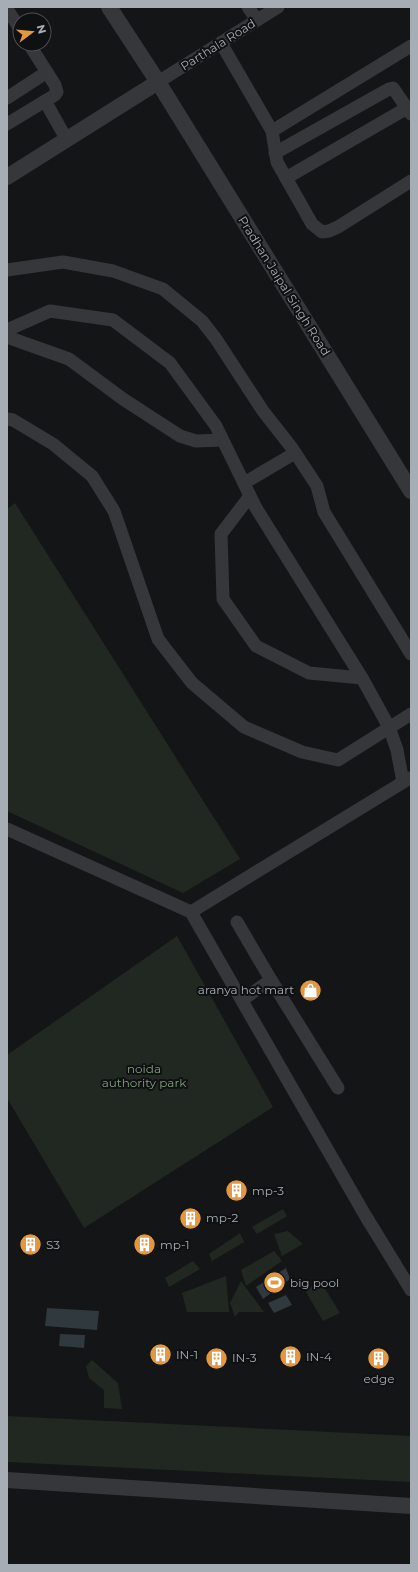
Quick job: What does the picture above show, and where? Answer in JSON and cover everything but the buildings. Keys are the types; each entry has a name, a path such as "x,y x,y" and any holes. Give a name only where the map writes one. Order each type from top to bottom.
{"street":[{"name":"Pradhan Jaipal Singh Road","path":"109,7 158,82 411,491"},
{"path":"248,7 257,20"},
{"name":"Parthala Road","path":"158,82 278,7"},
{"path":"221,42 272,131 277,162 312,224 322,232 329,232 338,227 411,181"},
{"path":"272,131 411,46"},
{"path":"7,124 55,95 57,92 48,72 34,52"},
{"path":"7,98 48,72"},
{"path":"7,177 158,82"},
{"path":"275,153 389,89 393,88 409,111 286,178"},
{"path":"45,101 67,140"},
{"path":"7,270 63,262 113,271 164,289 202,321 263,411 296,453 317,486 324,512 411,654"},
{"path":"7,330 50,311 113,320 170,363 216,426 256,508 362,678 389,727 407,780 191,912"},
{"path":"7,337 69,359 123,399 180,436 196,441 222,440"},
{"path":"7,419 13,420 53,444 92,476 114,510 158,639 192,683 244,728 302,752 338,760 411,714"},
{"path":"244,483 296,453"},
{"path":"250,496 221,534 223,599 256,646 309,674 362,678"},
{"path":"7,829 191,912 365,1215 411,1290"},
{"path":"237,922 338,1088"},
{"path":"242,1000 271,980"},
{"path":"7,1480 411,1506"}],"green space":[{"path":"15,503 240,859 183,893 7,811 7,509"},
{"name":"noida authority park","path":"177,936 273,1107 84,1228 7,1098 7,1055"},
{"path":"283,1209 287,1216 257,1234 252,1227"},
{"path":"288,1231 303,1244 282,1256 274,1234"},
{"path":"240,1233 244,1242 212,1261 209,1254"},
{"path":"274,1251 282,1261 246,1286 241,1270"},
{"path":"193,1261 200,1269 169,1287 165,1278"},
{"path":"226,1276 229,1312 187,1312 182,1293"},
{"path":"319,1279 340,1313 323,1321 306,1292"},
{"path":"241,1281 264,1312 239,1312 235,1317 230,1303"},
{"path":"92,1360 118,1383 122,1409 104,1408 104,1390 89,1378 86,1366"},
{"path":"7,1416 411,1436 411,1482 7,1462"}],"shaded area":[{"name":"big pool","path":"286,1268 290,1279 263,1299 256,1287"},
{"path":"286,1295 292,1305 274,1313 268,1303"},
{"path":"47,1308 99,1311 97,1330 45,1326"},
{"path":"60,1334 85,1335 84,1348 59,1346"}],"place":[{"name":"aranya hot mart","path":"310,990"},
{"name":"mp-3","path":"237,1191"},
{"name":"mp-2","path":"191,1218"},
{"name":"S3","path":"30,1245"},
{"name":"mp-1","path":"144,1245"},
{"name":"big pool","path":"274,1283"},
{"name":"IN-1","path":"161,1355"},
{"name":"IN-4","path":"290,1357"},
{"name":"IN-3","path":"217,1358"},
{"name":"edge","path":"379,1358"}]}
